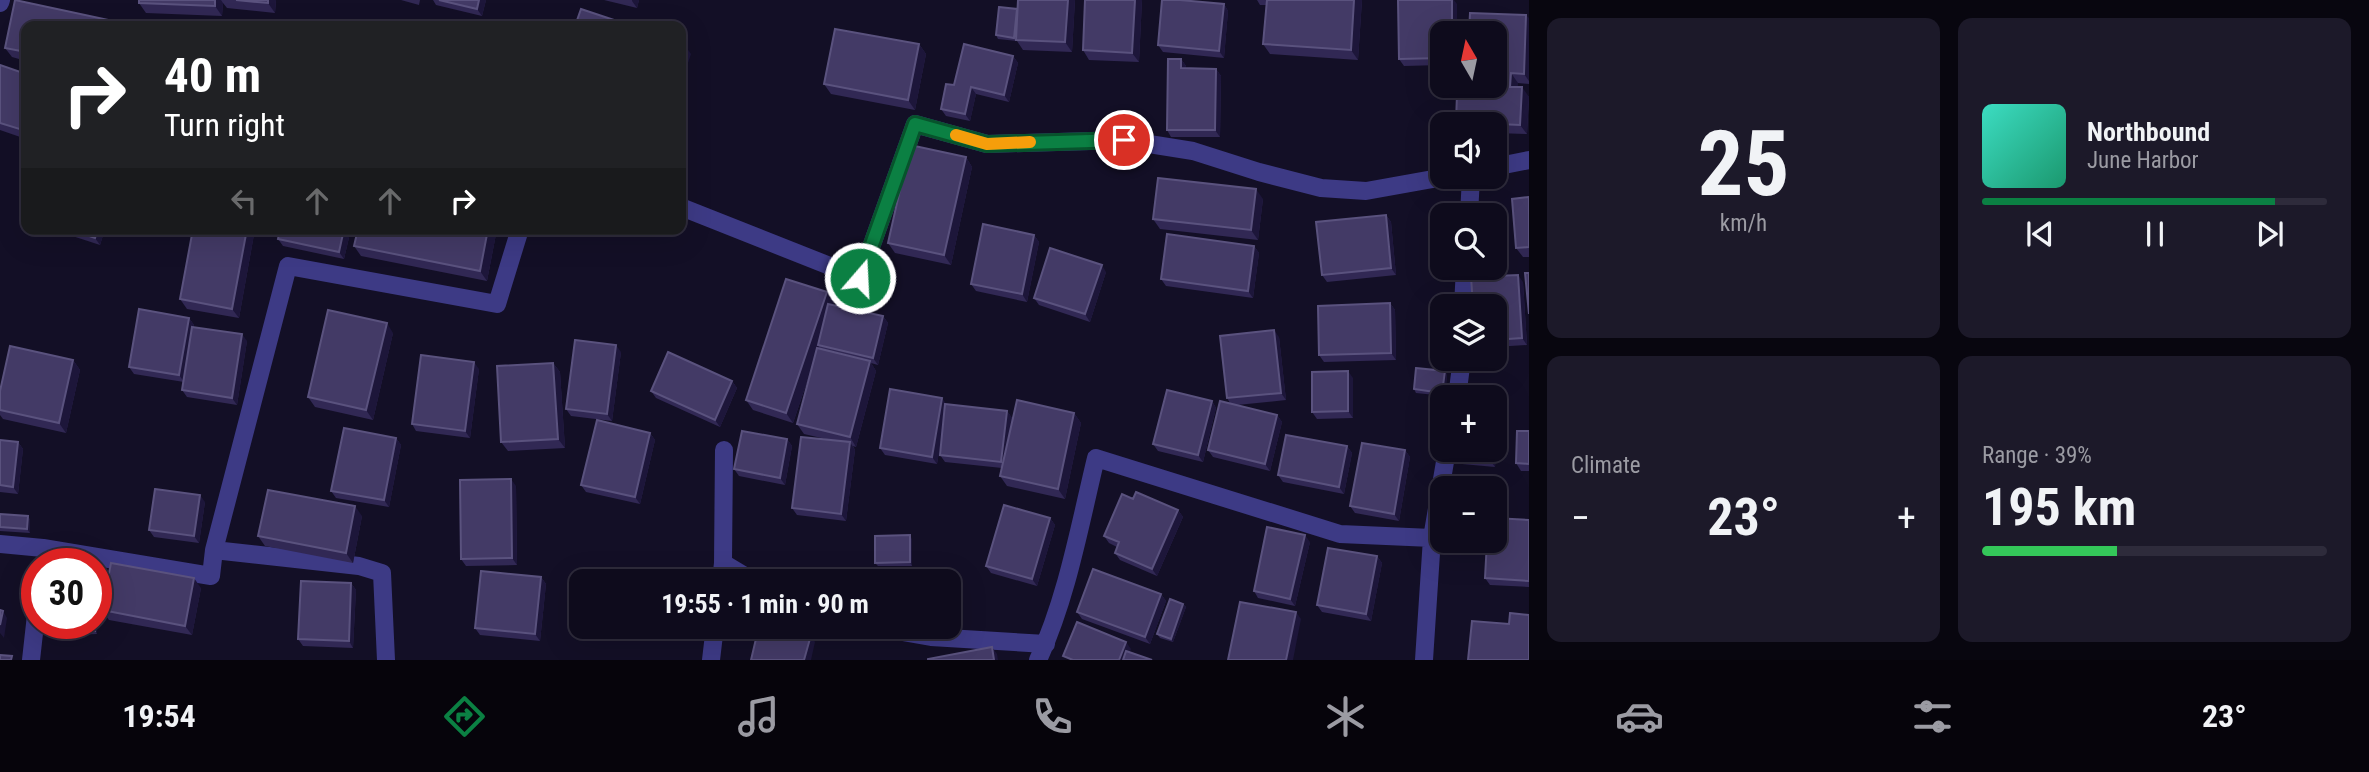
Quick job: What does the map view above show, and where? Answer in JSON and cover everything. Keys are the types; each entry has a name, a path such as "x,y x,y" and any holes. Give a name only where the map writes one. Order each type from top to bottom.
{"street":[{"path":"686,209 860,278 915,124 987,144 1136,141 1193,151 1321,188 1366,191 1430,180"},
{"path":"1507,164 1529,160"},
{"path":"112,564 211,576 214,550 288,265 497,304 518,235"},
{"path":"722,569 724,450"},
{"path":"945,639 1042,652 1070,564 1097,458 1340,534 1430,538"},
{"path":"0,544 21,550"},
{"path":"214,550 359,566 383,573 386,660"},
{"path":"1424,660 1431,553"},
{"path":"31,660 33,639"},
{"path":"711,660 713,639"}],"building":[{"path":"15,0 113,21 21,21 21,51 5,48"},
{"path":"139,0 215,0 215,6 139,3"},
{"path":"236,0 268,0 268,3"},
{"path":"439,0 479,0 477,9"},
{"path":"1018,0 1068,0 1065,42 1016,40"},
{"path":"1085,0 1135,0 1132,53 1083,50"},
{"path":"1162,0 1224,4 1219,51 1158,45"},
{"path":"1267,0 1354,0 1351,50 1263,44"},
{"path":"1398,0 1452,0 1452,21 1430,21 1430,58 1399,59"},
{"path":"999,7 1017,9 1014,38 996,35"},
{"path":"581,9 617,21 577,21"},
{"path":"1470,13 1526,15 1524,74 1511,73 1510,87 1522,87 1520,125 1507,124 1507,112 1456,112 1457,98 1507,98 1507,21 1470,21"},
{"path":"835,29 919,44 908,100 824,84"},
{"path":"964,44 1013,56 1004,95 971,87 965,114 941,109 946,84 954,85"},
{"path":"1168,59 1181,59 1181,68 1216,69 1215,130 1167,130"},
{"path":"0,65 21,72 21,129 0,123"},
{"path":"910,145 966,157 944,255 888,243"},
{"path":"1158,178 1256,189 1251,230 1153,219"},
{"path":"1529,197 1529,247 1516,248 1512,199"},
{"path":"1386,215 1391,268 1322,275 1316,222"},
{"path":"983,224 1034,235 1022,294 971,284"},
{"path":"1167,234 1254,246 1248,291 1161,279"},
{"path":"192,235 246,235 232,309 180,299"},
{"path":"279,235 343,235 339,252 278,239"},
{"path":"357,235 487,235 480,271 354,246"},
{"path":"1050,248 1102,265 1085,314 1034,298"},
{"path":"1525,273 1529,273 1529,314"},
{"path":"1507,275 1518,275 1522,338 1507,339 1507,294 1472,294 1471,280 1507,280"},
{"path":"786,279 827,292 786,413 746,400"},
{"path":"1390,303 1391,353 1319,355 1318,306"},
{"path":"828,304 883,316 873,358 818,345"},
{"path":"139,309 189,318 179,375 129,367"},
{"path":"328,310 387,323 366,410 308,397"},
{"path":"192,327 242,334 232,398 182,390"},
{"path":"1274,330 1281,393 1227,398 1220,336"},
{"path":"575,340 616,345 607,414 566,409"},
{"path":"10,346 73,360 59,423 0,410 0,391"},
{"path":"817,348 870,361 850,437 797,424"},
{"path":"668,352 732,381 715,420 651,391"},
{"path":"421,355 474,362 465,431 412,424"},
{"path":"553,363 558,439 501,442 497,366"},
{"path":"1416,368 1445,371 1443,385 1430,385 1430,391 1414,389"},
{"path":"1348,371 1348,411 1312,412 1312,372"},
{"path":"890,389 942,398 932,457 880,448"},
{"path":"1167,390 1212,401 1198,455 1153,444"},
{"path":"1017,400 1074,413 1058,489 1000,476"},
{"path":"1220,401 1277,415 1265,464 1208,450"},
{"path":"945,404 1007,411 1001,462 940,455"},
{"path":"597,420 650,433 635,497 581,485"},
{"path":"344,428 396,438 384,500 331,491"},
{"path":"742,431 787,439 780,478 734,469"},
{"path":"1517,431 1529,431 1529,464 1516,463"},
{"path":"1286,435 1347,446 1339,487 1278,475"},
{"path":"801,437 850,442 841,514 792,508"},
{"path":"0,440 18,442 13,487 0,485"},
{"path":"1362,443 1405,450 1394,514 1350,506"},
{"path":"511,479 512,558 461,559 460,480"},
{"path":"155,489 200,495 194,536 149,530"},
{"path":"268,490 355,506 346,553 258,536"},
{"path":"1136,492 1178,510 1152,569 1115,553 1119,542 1104,536 1122,494 1133,499"},
{"path":"1004,505 1050,518 1032,579 986,566"},
{"path":"0,514 28,516 27,529 0,527"},
{"path":"1507,519 1529,520 1529,581 1485,578 1486,553 1507,553"},
{"path":"1267,527 1305,535 1290,599 1254,591"},
{"path":"910,535 910,562 875,563 875,536"},
{"path":"1328,548 1377,556 1366,614 1317,605"},
{"path":"112,563 194,578 185,626 112,612"},
{"path":"1093,569 1161,594 1145,637 1077,612"},
{"path":"481,571 541,577 535,634 475,628"},
{"path":"301,581 351,583 349,641 298,639"},
{"path":"1170,599 1183,604 1171,639 1157,634"},
{"path":"1240,602 1296,612 1286,660 1228,660"},
{"path":"1510,613 1529,615 1529,660 1468,660 1472,621 1509,624"},
{"path":"1077,622 1126,642 1119,660 1073,660 1063,656"},
{"path":"756,639 810,639 804,660 751,660"},
{"path":"992,647 994,660 928,660 928,659"},
{"path":"1126,651 1152,660 1123,660"},
{"path":"0,655 12,656 11,660 0,660"}],"slow traffic":[{"path":"956,135 987,144 1030,142"}],"route":[{"path":"860,278 915,124 987,144 1124,140"}]}
